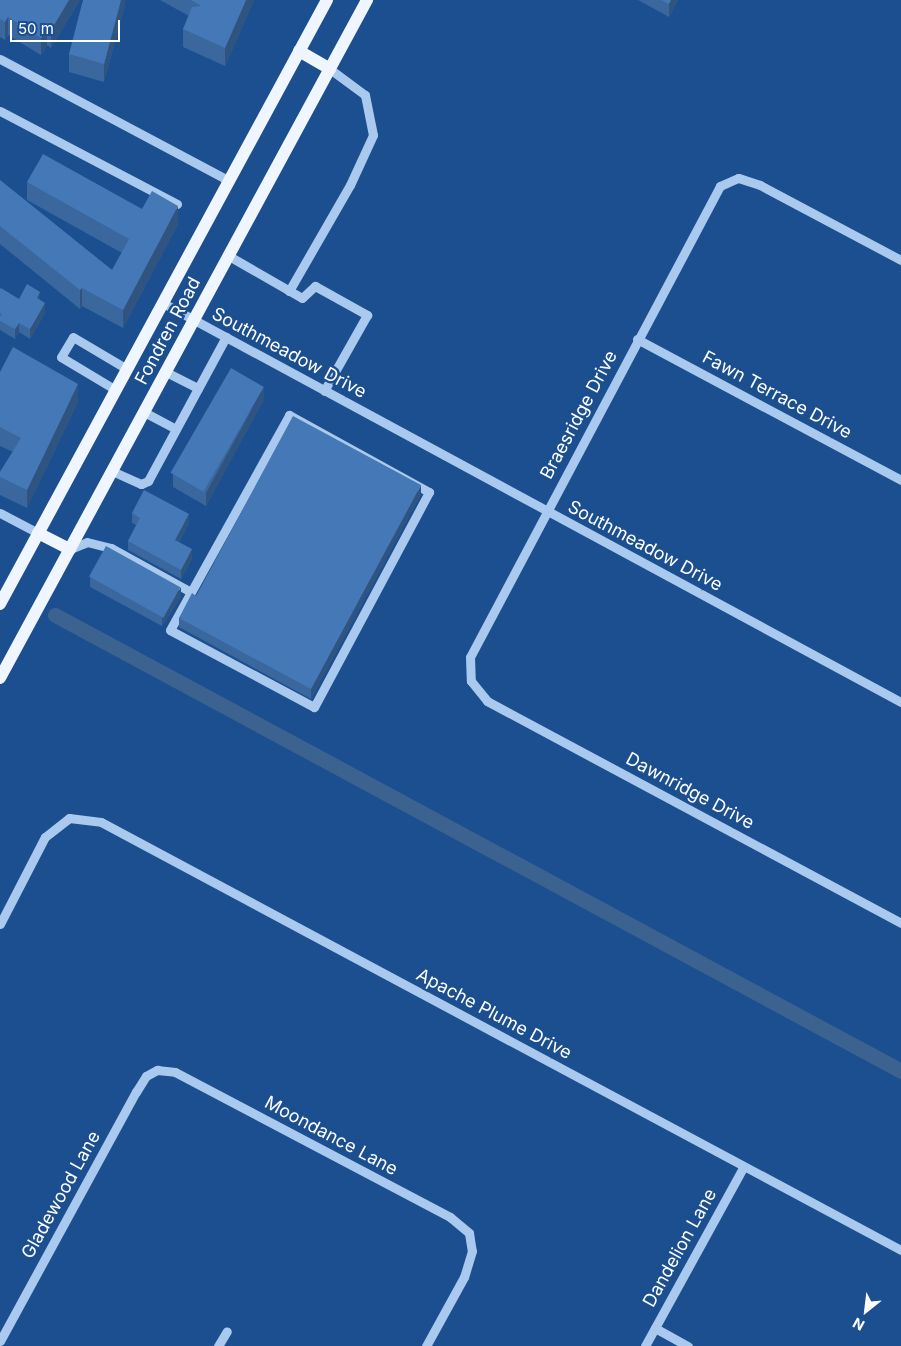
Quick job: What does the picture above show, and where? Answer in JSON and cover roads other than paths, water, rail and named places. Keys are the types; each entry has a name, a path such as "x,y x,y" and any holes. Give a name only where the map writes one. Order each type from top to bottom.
{"main road":[{"name":"Fondren Road","path":"0,604 327,0"},
{"name":"Fondren Road","path":"0,678 367,0"},
{"path":"299,52 330,69"},
{"path":"38,533 70,549"}],"street":[{"path":"0,59 229,181"},
{"path":"289,290 350,185 373,134 365,95 330,69"},
{"path":"0,111 177,204"},
{"name":"Braesridge Drive","path":"471,681 470,657 705,208 720,186 738,178 760,185 901,260"},
{"path":"229,256 302,298 315,286 366,316 324,391"},
{"name":"Southmeadow Drive","path":"163,303 901,702"},
{"path":"116,390 61,357 73,337 128,369"},
{"path":"112,472 141,484 148,481 226,338"},
{"name":"Fawn Terrace Drive","path":"637,339 901,480"},
{"path":"166,372 198,388"},
{"path":"144,412 176,429"},
{"path":"289,415 429,492 314,707 170,630 191,592 289,415"},
{"path":"0,513 38,533"},
{"path":"70,549 87,542 110,548 191,592"},
{"name":"Dawnridge Drive","path":"471,681 487,701 901,922"},
{"name":"Apache Plume Drive","path":"0,924 45,837 69,818 101,822 901,1250"},
{"name":"Moondance Lane","path":"157,1070 175,1072 450,1217 468,1233 472,1250 464,1277 426,1346"},
{"name":"Gladewood Lane","path":"0,1341 136,1092 146,1076 157,1070"},
{"name":"Dandelion Lane","path":"645,1346 744,1166"},
{"path":"655,1328 688,1346"},
{"path":"218,1346 227,1331"}],"waterway":[{"path":"55,615 901,1071"}]}
